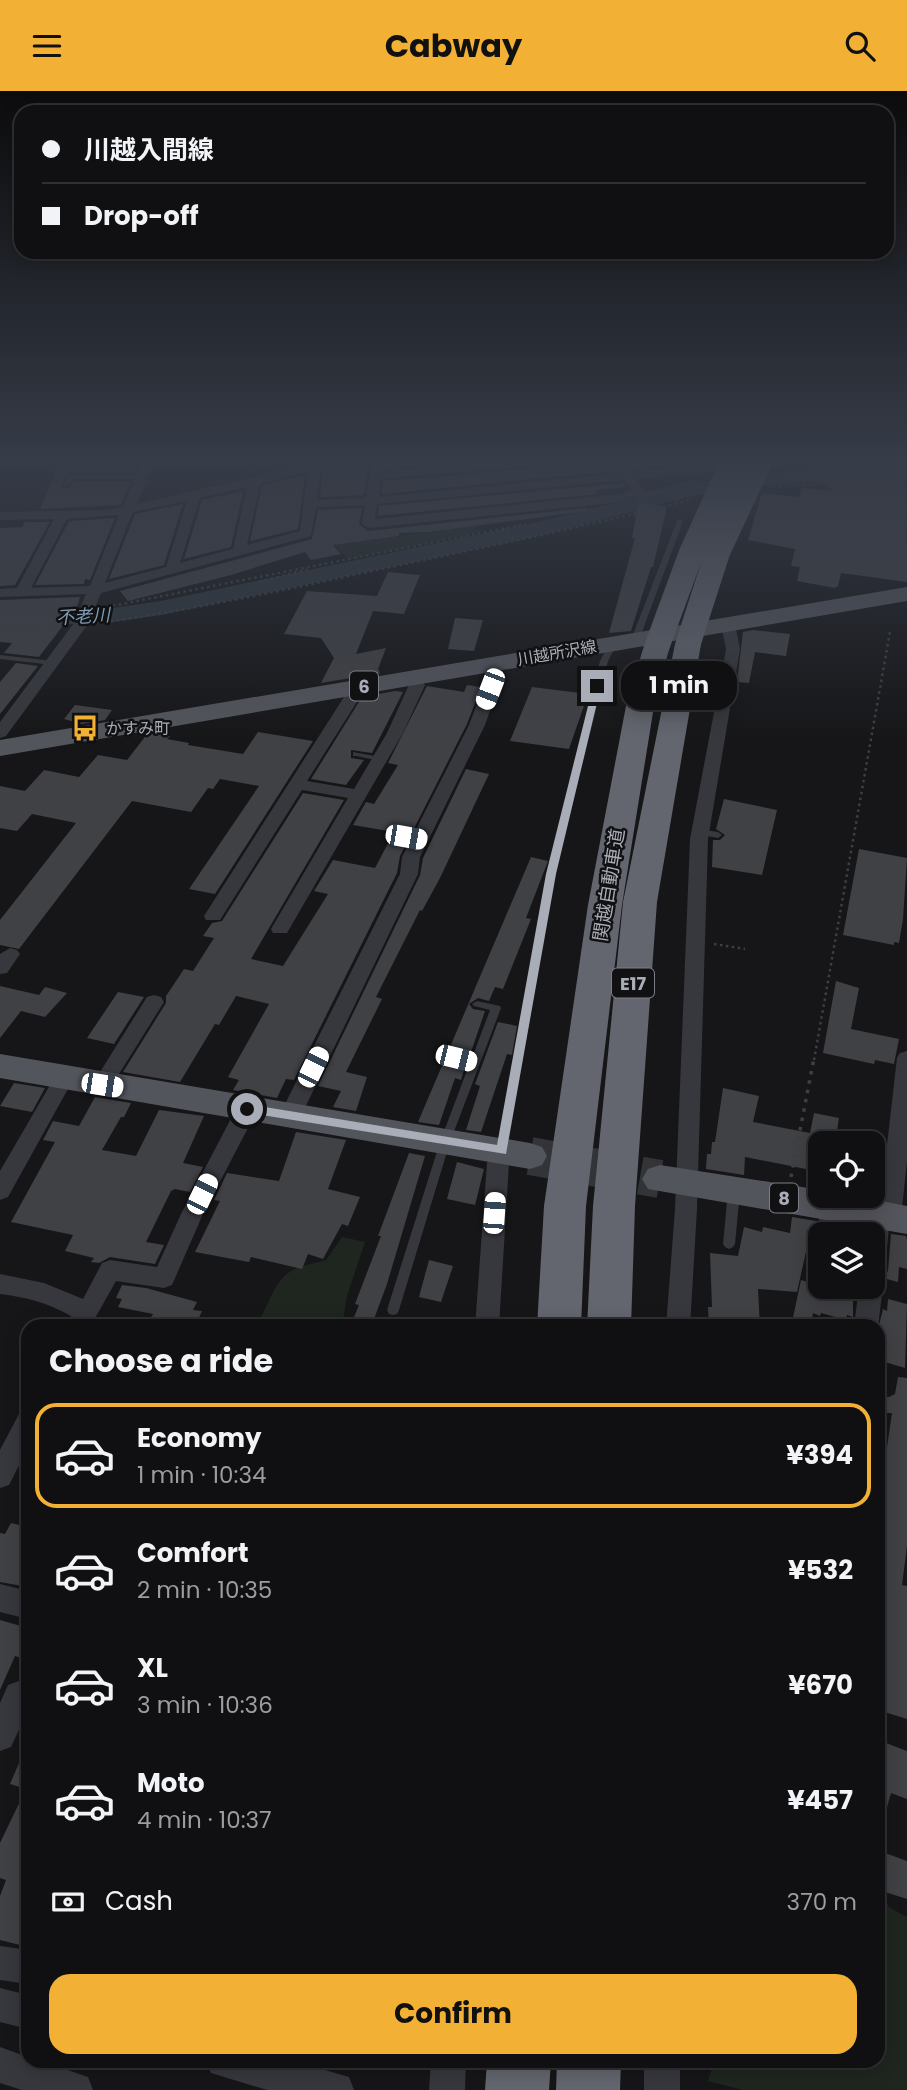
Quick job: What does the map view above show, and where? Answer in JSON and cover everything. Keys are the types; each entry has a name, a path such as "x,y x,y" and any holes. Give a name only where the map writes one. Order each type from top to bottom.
{"highway":[{"name":"関越自動車道","path":"559,1319 565,1206 605,905 648,644 690,554"},
{"name":"関越自動車道","path":"609,1319 614,1206 640,902 648,644 716,554"},
{"path":"517,2090 519,2068"},
{"path":"588,2090 589,2068"}],"main road":[{"name":"川越所沢線","path":"0,748 492,664 648,644 728,624 907,593"},
{"path":"0,1066 516,1154"},
{"name":"8","path":"674,1182 787,1198 825,1220 892,1217"}],"street":[{"path":"21,593 41,554"},
{"path":"0,733 85,615 109,554"},
{"path":"171,571 176,554"},
{"path":"0,593 95,590 231,554"},
{"path":"679,1319 687,1236 674,1182 701,856 708,834 708,796 733,649 728,624"},
{"path":"290,1115 409,874 413,838 452,763 478,703 496,673 492,664"},
{"path":"280,929 395,733 417,685 413,678"},
{"path":"213,916 352,697 352,688"},
{"path":"298,784 358,795"},
{"path":"102,1085 154,1002"},
{"path":"885,1235 892,1217 907,1058"},
{"path":"0,1191 64,1078"},
{"path":"0,1284 33,1287 81,1319 110,1270 164,1278 192,1214 247,1109"},
{"path":"488,1319 498,1163 516,1154"},
{"path":"867,1319 869,1299"},
{"path":"0,1476 7,1448 21,1431"},
{"path":"0,1598 21,1603"},
{"path":"0,1736 19,1696"},
{"path":"0,1963 21,1966"},
{"path":"0,2005 21,2010"},
{"path":"0,2065 75,2090"},
{"path":"250,2068 336,2090"},
{"path":"447,2090 449,2068"}],"lane":[{"path":"516,1154 551,874 594,699 604,661 648,644 671,554"},
{"path":"0,657 53,663"},
{"path":"356,754 380,759"},
{"path":"393,1310 445,1142 496,1008 477,1004"},
{"path":"456,1058 475,1063"},
{"path":"729,1244 734,1190"}],"path":[{"path":"259,582 380,554"},
{"path":"0,611 161,615 453,554"},
{"path":"0,627 85,615 307,566 309,569"},
{"path":"787,1198 836,943 890,632"},
{"path":"695,940 745,949"}],"shaded area":[{"path":"343,554 376,554 348,560"},
{"path":"342,1237 365,1242 347,1296 343,1319 260,1319 280,1281 286,1275 301,1267 326,1260"},
{"path":"885,1902 890,1908 907,1917 907,2090 743,2090 708,2081 712,2068 885,2068"}],"building":[{"path":"0,554 32,554 15,585 0,586"},
{"path":"51,554 100,554 90,580 85,579 84,584 35,585"},
{"path":"119,554 167,554 164,565 109,579"},
{"path":"185,554 202,554 184,559"},
{"path":"256,554 298,554 231,575 128,601 120,591"},
{"path":"307,554 340,554 311,560"},
{"path":"631,554 656,554 631,631 609,633"},
{"path":"794,554 907,554 907,582 841,573 835,588 797,581 800,567 791,566"},
{"path":"388,572 420,575 404,614 373,611 356,654 386,648 378,669 380,673 321,683 334,658 321,638 284,634 307,591 377,596"},
{"path":"80,597 77,607 39,657 4,653 12,643 0,642 0,600"},
{"path":"455,618 483,620 474,651 448,649"},
{"path":"753,630 790,634 786,656 755,652 749,683 737,682 743,632"},
{"path":"16,663 38,666 0,714 0,682"},
{"path":"467,685 481,687 467,724 400,856 397,873 294,1080 286,1079 277,1098 233,1090 239,1080 228,1077 269,1004 236,996 219,1025 215,1024 180,1082 123,1072 184,969 193,971 214,938 203,936 212,923 222,921 303,793 344,800 251,959 283,966 328,894 314,891 333,860 375,868 394,832 353,825 366,802 374,804 398,765 388,763 427,686 464,692"},
{"path":"532,687 588,694 569,749 510,741"},
{"path":"403,692 372,753 351,750 351,758 364,760 346,785 311,779 362,697"},
{"path":"75,705 112,710 105,720 82,724 64,719"},
{"path":"258,732 313,741 215,894 189,889 259,786 220,779 213,789 208,788 191,812 132,801 19,949 0,945 0,920 76,823 32,814 17,831 0,828 0,786 25,791 44,770 79,777 98,755 127,760 148,733 170,736 167,739 189,743 188,745 243,754"},
{"path":"466,769 489,774 440,878 422,911 420,910 376,997 382,999 346,1072 367,1077 356,1111 333,1107 341,1091 318,1086 420,875 423,858"},
{"path":"724,799 777,810 762,875 712,867 713,840 720,840 725,835 716,829"},
{"path":"859,849 907,858 903,919 899,943 894,942 894,945 843,935"},
{"path":"531,857 548,861 526,918 531,919 503,989 495,987 489,1001 478,998 469,1004 473,1009 485,1011 470,1055 457,1051 448,1057 451,1064 465,1067 461,1080 455,1078 439,1125 418,1122"},
{"path":"836,981 859,988 851,1029 899,1039 894,1064 875,1060 874,1064 823,1053"},
{"path":"0,986 39,995 45,987 67,993 45,1017 21,1011 0,1038"},
{"path":"118,992 144,997 114,1044 87,1038"},
{"path":"498,1022 517,1026 512,1055 507,1054 481,1132 466,1130 480,1086 475,1084"},
{"path":"14,1083 45,1088 32,1112 0,1106"},
{"path":"723,1088 759,1096 753,1122 808,1133 808,1169 745,1157 744,1175 706,1169 707,1154 711,1154 712,1142 715,1142"},
{"path":"95,1097 131,1103 102,1150 136,1156 159,1110 204,1116 183,1163 203,1167 190,1192 175,1189 171,1191 146,1242 164,1245 155,1264 110,1257 99,1263 91,1262 94,1258 65,1251 73,1235 11,1222 55,1142 43,1140 53,1121 79,1126"},
{"path":"814,1113 839,1118 837,1131 810,1131"},
{"path":"296,1132 346,1140 328,1189 360,1197 348,1226 342,1224 323,1259 308,1254 302,1269 251,1257 249,1262 195,1252 220,1201 214,1200 227,1173 279,1181"},
{"path":"409,1153 425,1156 374,1319 353,1319 359,1305 355,1304 381,1236 378,1236"},
{"path":"457,1162 484,1169 475,1205 447,1199"},
{"path":"792,1217 816,1221 808,1222 808,1243 797,1292 758,1289 760,1319 709,1319 708,1307 712,1307 710,1253 738,1256 744,1227 762,1232 763,1227 790,1233"},
{"path":"891,1234 906,1236 907,1269 899,1267 898,1282 885,1279"},
{"path":"429,1260 453,1266 441,1302 419,1297"},
{"path":"801,1280 808,1282 808,1299 853,1299 853,1317 847,1315 846,1319 842,1319 813,1313 812,1319 793,1319"},
{"path":"122,1285 146,1288 197,1302 193,1310 202,1311 198,1319 150,1319 153,1314 118,1307 122,1299 116,1298"},
{"path":"888,1299 907,1304 905,1368 885,1362 885,1319 880,1319 883,1309 887,1311"},
{"path":"898,1377 907,1378 907,1546 902,1585 907,1586 907,1719 885,1712 885,1461 892,1413 885,1413 885,1397 895,1394"},
{"path":"11,1523 21,1525 21,1586 0,1582 0,1533 5,1534"},
{"path":"0,1620 21,1626 21,1658 15,1656 0,1690"},
{"path":"885,1743 907,1751 907,1799 891,1793 885,1814"},
{"path":"21,1758 21,1787 10,1784"},
{"path":"21,1799 21,1945 0,1940 0,1896 6,1880 0,1878 0,1843"},
{"path":"885,1853 907,1861 907,1899 885,1892"}],"waterway":[{"name":"不老川","path":"0,619 106,616 161,608 417,554"}],"tunnel":[{"path":"530,1156 660,1179"}],"place":[{"name":"かすみ町","path":"85,728"}],"route":[{"path":"247,1109 502,1151 551,874 597,686"}]}
